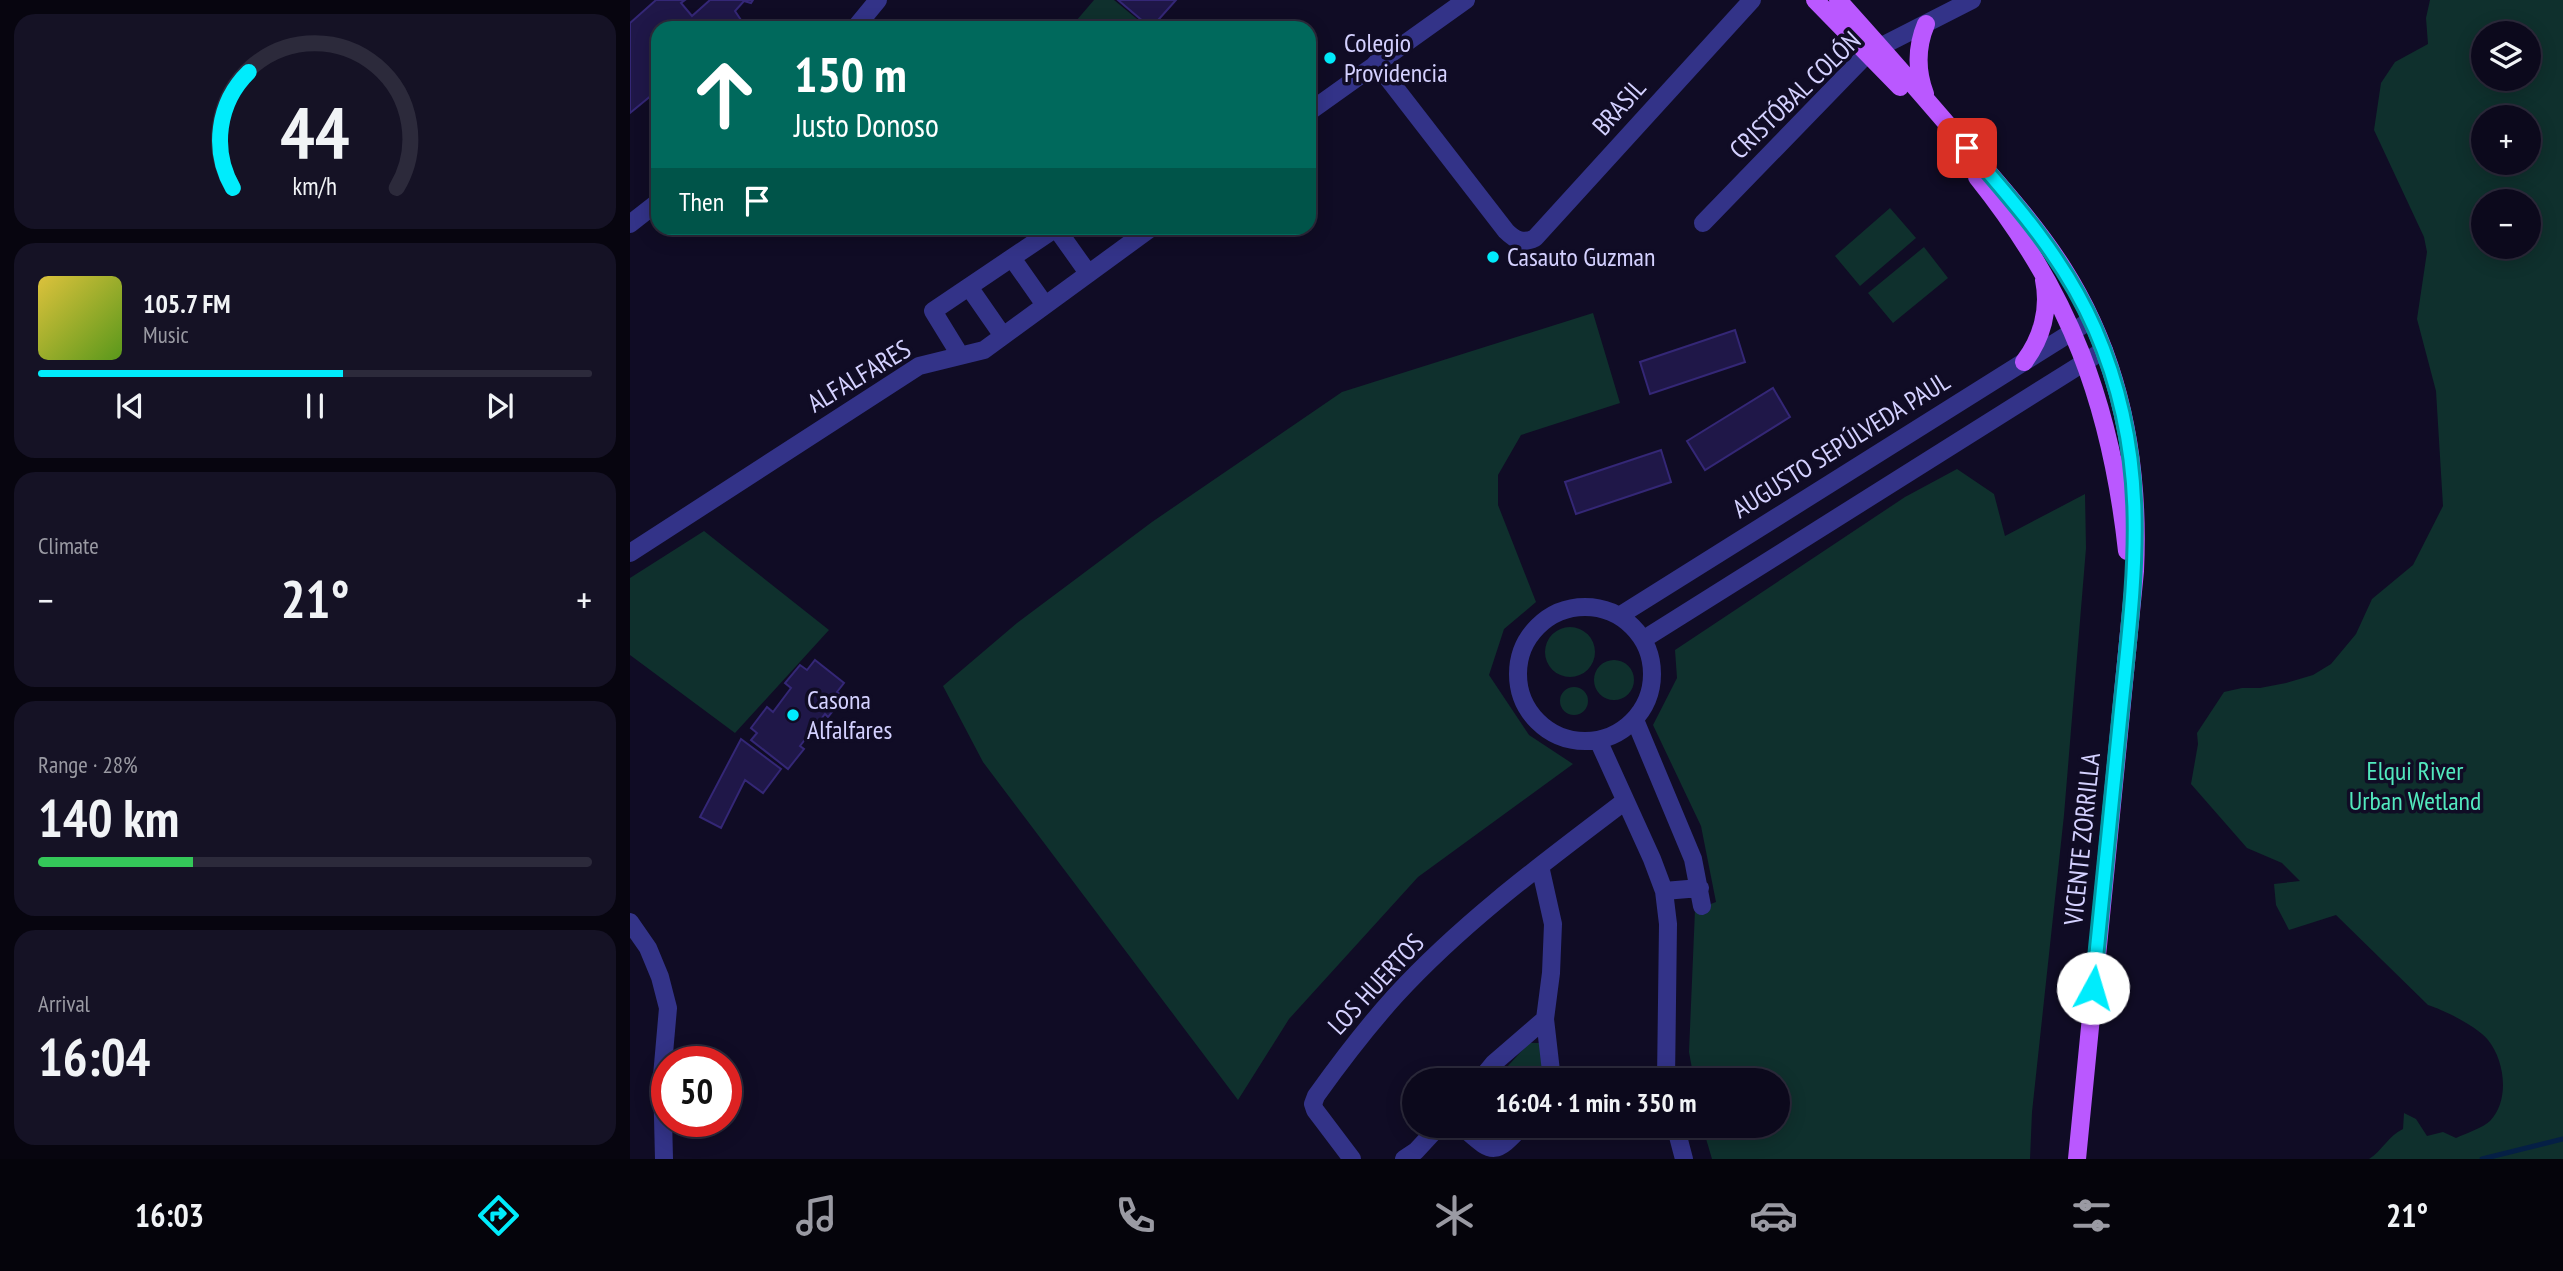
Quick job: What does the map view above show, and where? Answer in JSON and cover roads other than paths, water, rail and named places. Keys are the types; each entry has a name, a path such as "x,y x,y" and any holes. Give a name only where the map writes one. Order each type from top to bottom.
{"main road":[{"path":"1815,0 1874,50 1937,112"},
{"path":"1838,0 1874,50 2007,215 2042,270 2073,331 2101,412 2118,488 2126,541 2131,607"},
{"path":"1926,24 1918,50 1919,74 1925,95 2041,236 2063,268 2104,350 2119,397 2133,466 2137,536 2131,607"},
{"path":"2024,362 2038,341 2045,317 2046,295 2042,270"},
{"name":"VICENTE ZORRILLA","path":"2077,1159 2131,607"}],"street":[{"path":"861,21 878,0"},
{"path":"1316,107 1466,0"},
{"name":"BRASIL","path":"1376,63 1506,231 1521,241 1529,242 1752,0"},
{"name":"CRISTÓBAL COLÓN","path":"1703,222 1874,50 1972,0"},
{"path":"630,225 651,208"},
{"path":"960,355 933,312 1046,235"},
{"path":"1061,235 1088,273"},
{"name":"ALFALFARES","path":"630,553 919,366 984,350 1141,235"},
{"path":"1012,258 1045,305"},
{"path":"969,287 1003,336"},
{"name":"AUGUSTO SEPÚLVEDA PAUL","path":"1619,616 2091,320"},
{"path":"1644,639 2104,350"},
{"path":"1938,415 1956,443"},
{"path":"1586,606 1609,610 1629,621 1644,639 1652,661 1652,682 1646,702 1634,720 1618,733 1598,740 1577,741 1557,735 1539,723 1526,707 1517,686 1519,661 1527,639 1542,621 1563,610 1586,606"},
{"path":"1634,720 1679,820 1693,859 1701,897 1664,891"},
{"path":"1598,740 1664,891 1668,924 1665,1068"},
{"name":"LOS HUERTOS","path":"1352,1159 1313,1104 1356,1042 1397,994 1482,912 1625,801"},
{"path":"1540,866 1553,924 1551,973 1545,1018 1551,1068"},
{"path":"630,922 648,948 660,977 668,1008 662,1076 664,1159"},
{"path":"1490,1068 1545,1018"},
{"path":"1405,1159 1428,1138"},
{"path":"1476,1138 1497,1154 1511,1138"},
{"path":"1678,1138 1684,1159"}],"waterway":[{"path":"2482,1159 2563,1139"}],"place":[{"name":"Colegio Providencia","path":"1330,58"},
{"name":"Casauto Guzman","path":"1493,257"},
{"name":"Casona Alfalfares","path":"793,715"}],"park label":[{"name":"Elqui River Urban Wetland","path":"2415,786"}]}
